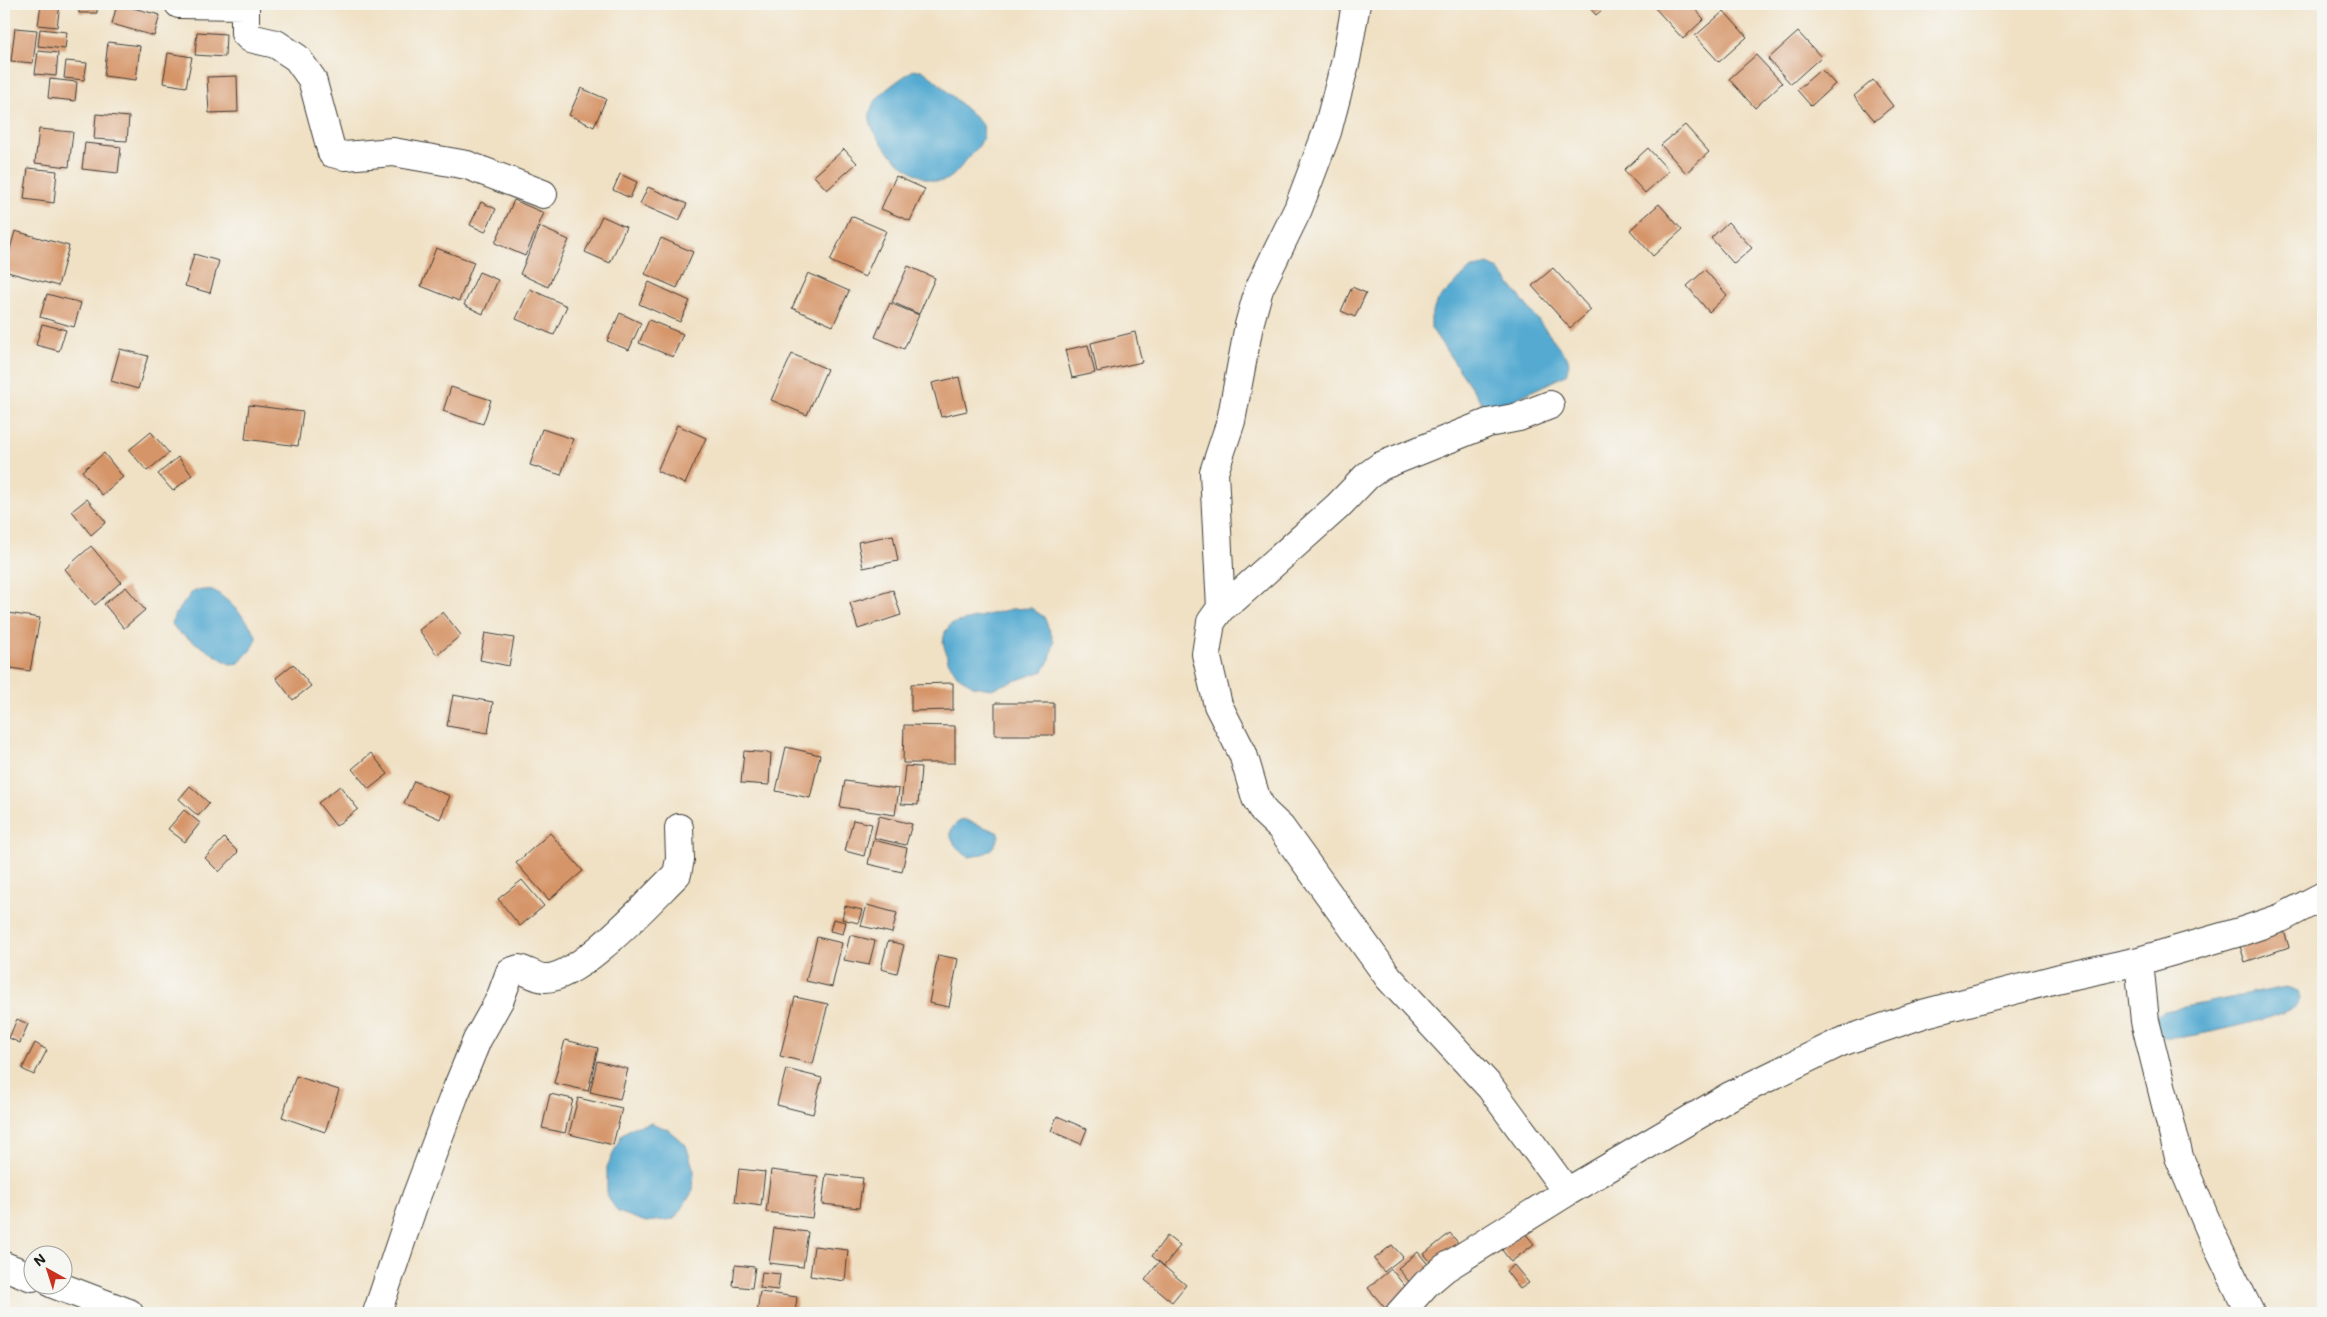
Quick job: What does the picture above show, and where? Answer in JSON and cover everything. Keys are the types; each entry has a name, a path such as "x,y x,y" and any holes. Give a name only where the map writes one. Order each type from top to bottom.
{"street":[{"path":"179,4 245,4 245,33 250,38 276,44 297,58 312,79 332,152 345,156 393,152 467,165 543,194"},
{"path":"1221,608 1214,472 1231,422 1259,289 1298,209 1327,132 1346,60 1356,4"},
{"path":"1550,405 1519,417 1488,423 1381,466 1367,476 1338,506 1234,599 1221,608 1211,622 1206,654 1218,705 1243,754 1256,798 1264,812 1281,828 1389,978 1490,1087 1567,1192"},
{"path":"377,1313 416,1197 454,1096 477,1040 500,999 510,972 519,969 544,978 560,975 596,953 677,874 680,859 679,828"},
{"path":"1400,1313 1426,1284 1445,1268 1567,1192 1730,1096 1841,1042 1926,1013 2060,978 2139,961 2280,918 2323,896"},
{"path":"2139,961 2145,1021 2180,1157 2213,1237 2250,1313"},
{"path":"4,1266 22,1273"},
{"path":"72,1291 129,1313"}],"water":[{"path":"913,70 922,70 935,80 983,125 983,135 978,147 955,174 946,180 935,181 910,170 886,148 871,124 870,113 876,100 888,88"},
{"path":"1488,264 1498,269 1567,357 1569,363 1566,375 1496,408 1486,409 1431,328 1431,317 1437,301 1470,269"},
{"path":"209,590 217,592 238,611 255,633 256,641 239,663 230,664 223,660 178,632 172,624 174,616 193,591"},
{"path":"1031,608 1044,617 1054,641 1050,659 1043,671 991,689 973,686 957,675 948,661 943,642 945,632 951,624 1011,609"},
{"path":"963,819 997,832 999,836 994,846 988,852 969,857 958,848 952,840 951,831"},
{"path":"2286,987 2298,991 2300,998 2297,1005 2275,1016 2235,1027 2177,1038 2167,1038 2160,1035 2153,1019 2164,1011"},
{"path":"651,1123 667,1129 686,1145 694,1171 693,1191 674,1219 646,1222 618,1212 607,1196 607,1167 622,1134 634,1127"}],"building":[{"path":"41,4 60,4 57,27 38,25"},
{"path":"79,4 97,4 97,13 79,13"},
{"path":"117,4 160,15 154,36 112,24"},
{"path":"1586,4 1609,4 1596,15"},
{"path":"1659,4 1690,4 1704,19 1683,39 1655,8"},
{"path":"1724,11 1747,37 1719,62 1695,36"},
{"path":"15,28 37,30 33,63 11,61"},
{"path":"40,29 67,32 65,49 38,46"},
{"path":"4,32 8,32 5,58 4,58"},
{"path":"197,32 226,34 225,57 195,55"},
{"path":"1798,32 1821,57 1791,84 1768,59"},
{"path":"108,42 140,46 136,80 104,76"},
{"path":"38,51 58,53 56,76 35,74"},
{"path":"168,53 192,57 186,87 163,83"},
{"path":"1756,55 1782,83 1755,108 1729,79"},
{"path":"66,61 87,63 84,80 64,78"},
{"path":"1821,69 1835,84 1811,106 1797,90"},
{"path":"237,76 238,112 209,113 207,77"},
{"path":"50,79 77,82 75,101 48,98"},
{"path":"1873,80 1893,106 1875,121 1854,96"},
{"path":"581,88 606,99 594,127 569,115"},
{"path":"96,114 129,117 127,141 94,139"},
{"path":"1685,125 1709,152 1686,173 1661,145"},
{"path":"39,129 73,132 69,167 35,163"},
{"path":"85,143 121,147 118,173 82,169"},
{"path":"1648,148 1669,171 1645,193 1624,170"},
{"path":"844,149 857,163 827,190 814,176"},
{"path":"28,168 57,171 54,203 24,199"},
{"path":"620,174 637,182 630,198 613,190"},
{"path":"896,176 925,189 910,221 881,209"},
{"path":"648,187 687,204 679,221 640,204"},
{"path":"514,200 544,213 525,256 495,243"},
{"path":"481,202 496,209 485,232 470,225"},
{"path":"1659,204 1682,230 1653,256 1630,230"},
{"path":"602,216 626,227 610,263 585,252"},
{"path":"851,216 886,231 865,277 830,261"},
{"path":"1728,222 1752,248 1734,264 1711,238"},
{"path":"540,227 569,240 548,287 520,274"},
{"path":"15,231 69,246 58,286 4,271"},
{"path":"661,238 693,252 677,288 645,274"},
{"path":"436,248 474,262 459,301 421,286"},
{"path":"194,254 219,261 210,293 185,286"},
{"path":"908,266 935,278 919,314 892,302"},
{"path":"1553,268 1591,310 1570,328 1532,286"},
{"path":"1705,270 1727,295 1709,312 1687,286"},
{"path":"479,272 498,280 483,314 464,305"},
{"path":"808,273 849,291 833,326 792,308"},
{"path":"649,282 690,301 680,322 639,304"},
{"path":"1352,287 1366,293 1355,317 1341,311"},
{"path":"530,289 567,306 554,335 516,319"},
{"path":"47,294 81,303 74,327 40,317"},
{"path":"890,303 919,315 904,349 875,337"},
{"path":"620,313 641,323 629,350 607,341"},
{"path":"649,320 683,334 673,357 639,343"},
{"path":"42,324 66,330 59,351 36,345"},
{"path":"1135,332 1142,362 1097,372 1091,343"},
{"path":"1088,345 1095,373 1072,378 1065,350"},
{"path":"120,349 148,356 138,389 111,381"},
{"path":"792,354 827,369 807,415 771,400"},
{"path":"959,377 967,411 941,417 932,383"},
{"path":"451,387 491,400 483,424 443,411"},
{"path":"249,405 303,412 298,446 245,439"},
{"path":"677,425 706,438 685,484 657,471"},
{"path":"542,429 573,439 561,475 530,465"},
{"path":"151,432 169,453 147,471 129,450"},
{"path":"104,453 123,477 102,495 82,471"},
{"path":"178,457 192,475 173,491 158,474"},
{"path":"87,499 106,522 91,535 72,511"},
{"path":"893,535 898,561 863,568 858,542"},
{"path":"91,546 121,582 95,605 65,569"},
{"path":"126,587 145,610 124,628 104,604"},
{"path":"893,590 901,615 858,629 850,603"},
{"path":"443,612 461,635 437,655 419,630"},
{"path":"8,613 40,618 30,671 4,667 4,634"},
{"path":"485,633 514,638 509,666 480,660"},
{"path":"293,664 311,686 293,700 276,678"},
{"path":"953,683 953,710 911,711 911,684"},
{"path":"453,695 493,702 488,733 447,726"},
{"path":"995,703 1054,703 1054,735 995,735"},
{"path":"904,725 955,726 955,763 903,763"},
{"path":"786,747 820,755 810,798 776,791"},
{"path":"744,751 771,753 769,785 741,783"},
{"path":"371,753 388,774 369,789 352,769"},
{"path":"905,766 921,767 918,805 901,804"},
{"path":"414,781 450,796 440,819 404,803"},
{"path":"845,781 899,789 895,815 840,807"},
{"path":"190,786 209,803 198,816 179,799"},
{"path":"340,786 358,809 336,826 318,803"},
{"path":"184,810 200,823 185,842 168,829"},
{"path":"879,816 912,824 906,845 874,838"},
{"path":"853,820 872,824 864,856 845,851"},
{"path":"550,833 583,871 549,900 516,863"},
{"path":"224,838 238,852 219,872 205,858"},
{"path":"873,840 907,848 902,872 868,864"},
{"path":"522,880 544,906 520,926 498,899"},
{"path":"867,905 897,913 892,933 861,926"},
{"path":"845,906 862,910 858,923 842,919"},
{"path":"833,919 846,922 843,934 830,931"},
{"path":"2284,931 2289,947 2245,962 2240,946"},
{"path":"850,935 875,941 869,965 844,960"},
{"path":"817,937 842,943 832,987 806,981"},
{"path":"888,941 904,945 897,973 881,969"},
{"path":"938,955 958,959 949,1007 929,1003"},
{"path":"795,997 828,1004 813,1064 780,1056"},
{"path":"17,1019 28,1024 20,1043 9,1038"},
{"path":"565,1040 598,1048 588,1091 554,1083"},
{"path":"35,1043 47,1050 34,1075 22,1069"},
{"path":"597,1061 628,1069 620,1099 590,1092"},
{"path":"786,1069 822,1078 813,1114 777,1105"},
{"path":"296,1076 339,1090 325,1132 282,1117"},
{"path":"550,1094 573,1099 565,1133 542,1128"},
{"path":"578,1098 622,1108 613,1145 569,1134"},
{"path":"1057,1116 1087,1129 1081,1144 1051,1131"},
{"path":"739,1169 765,1172 761,1206 735,1202"},
{"path":"771,1170 818,1176 812,1218 766,1212"},
{"path":"826,1174 863,1178 859,1208 822,1204"},
{"path":"774,1228 808,1232 803,1267 769,1263"},
{"path":"1524,1232 1534,1244 1511,1262 1502,1250"},
{"path":"1450,1233 1460,1245 1434,1266 1424,1254"},
{"path":"1167,1236 1180,1246 1164,1266 1152,1256"},
{"path":"1392,1245 1403,1257 1384,1272 1374,1259"},
{"path":"814,1246 848,1250 845,1281 810,1276"},
{"path":"1418,1252 1430,1267 1410,1283 1398,1268"},
{"path":"1159,1262 1186,1285 1172,1302 1145,1280"},
{"path":"735,1265 755,1267 752,1288 733,1286"},
{"path":"1514,1265 1529,1283 1520,1289 1506,1271"},
{"path":"1391,1269 1408,1290 1385,1308 1368,1288"},
{"path":"762,1272 780,1274 778,1290 760,1288"},
{"path":"760,1292 797,1297 795,1313 757,1313"}]}
